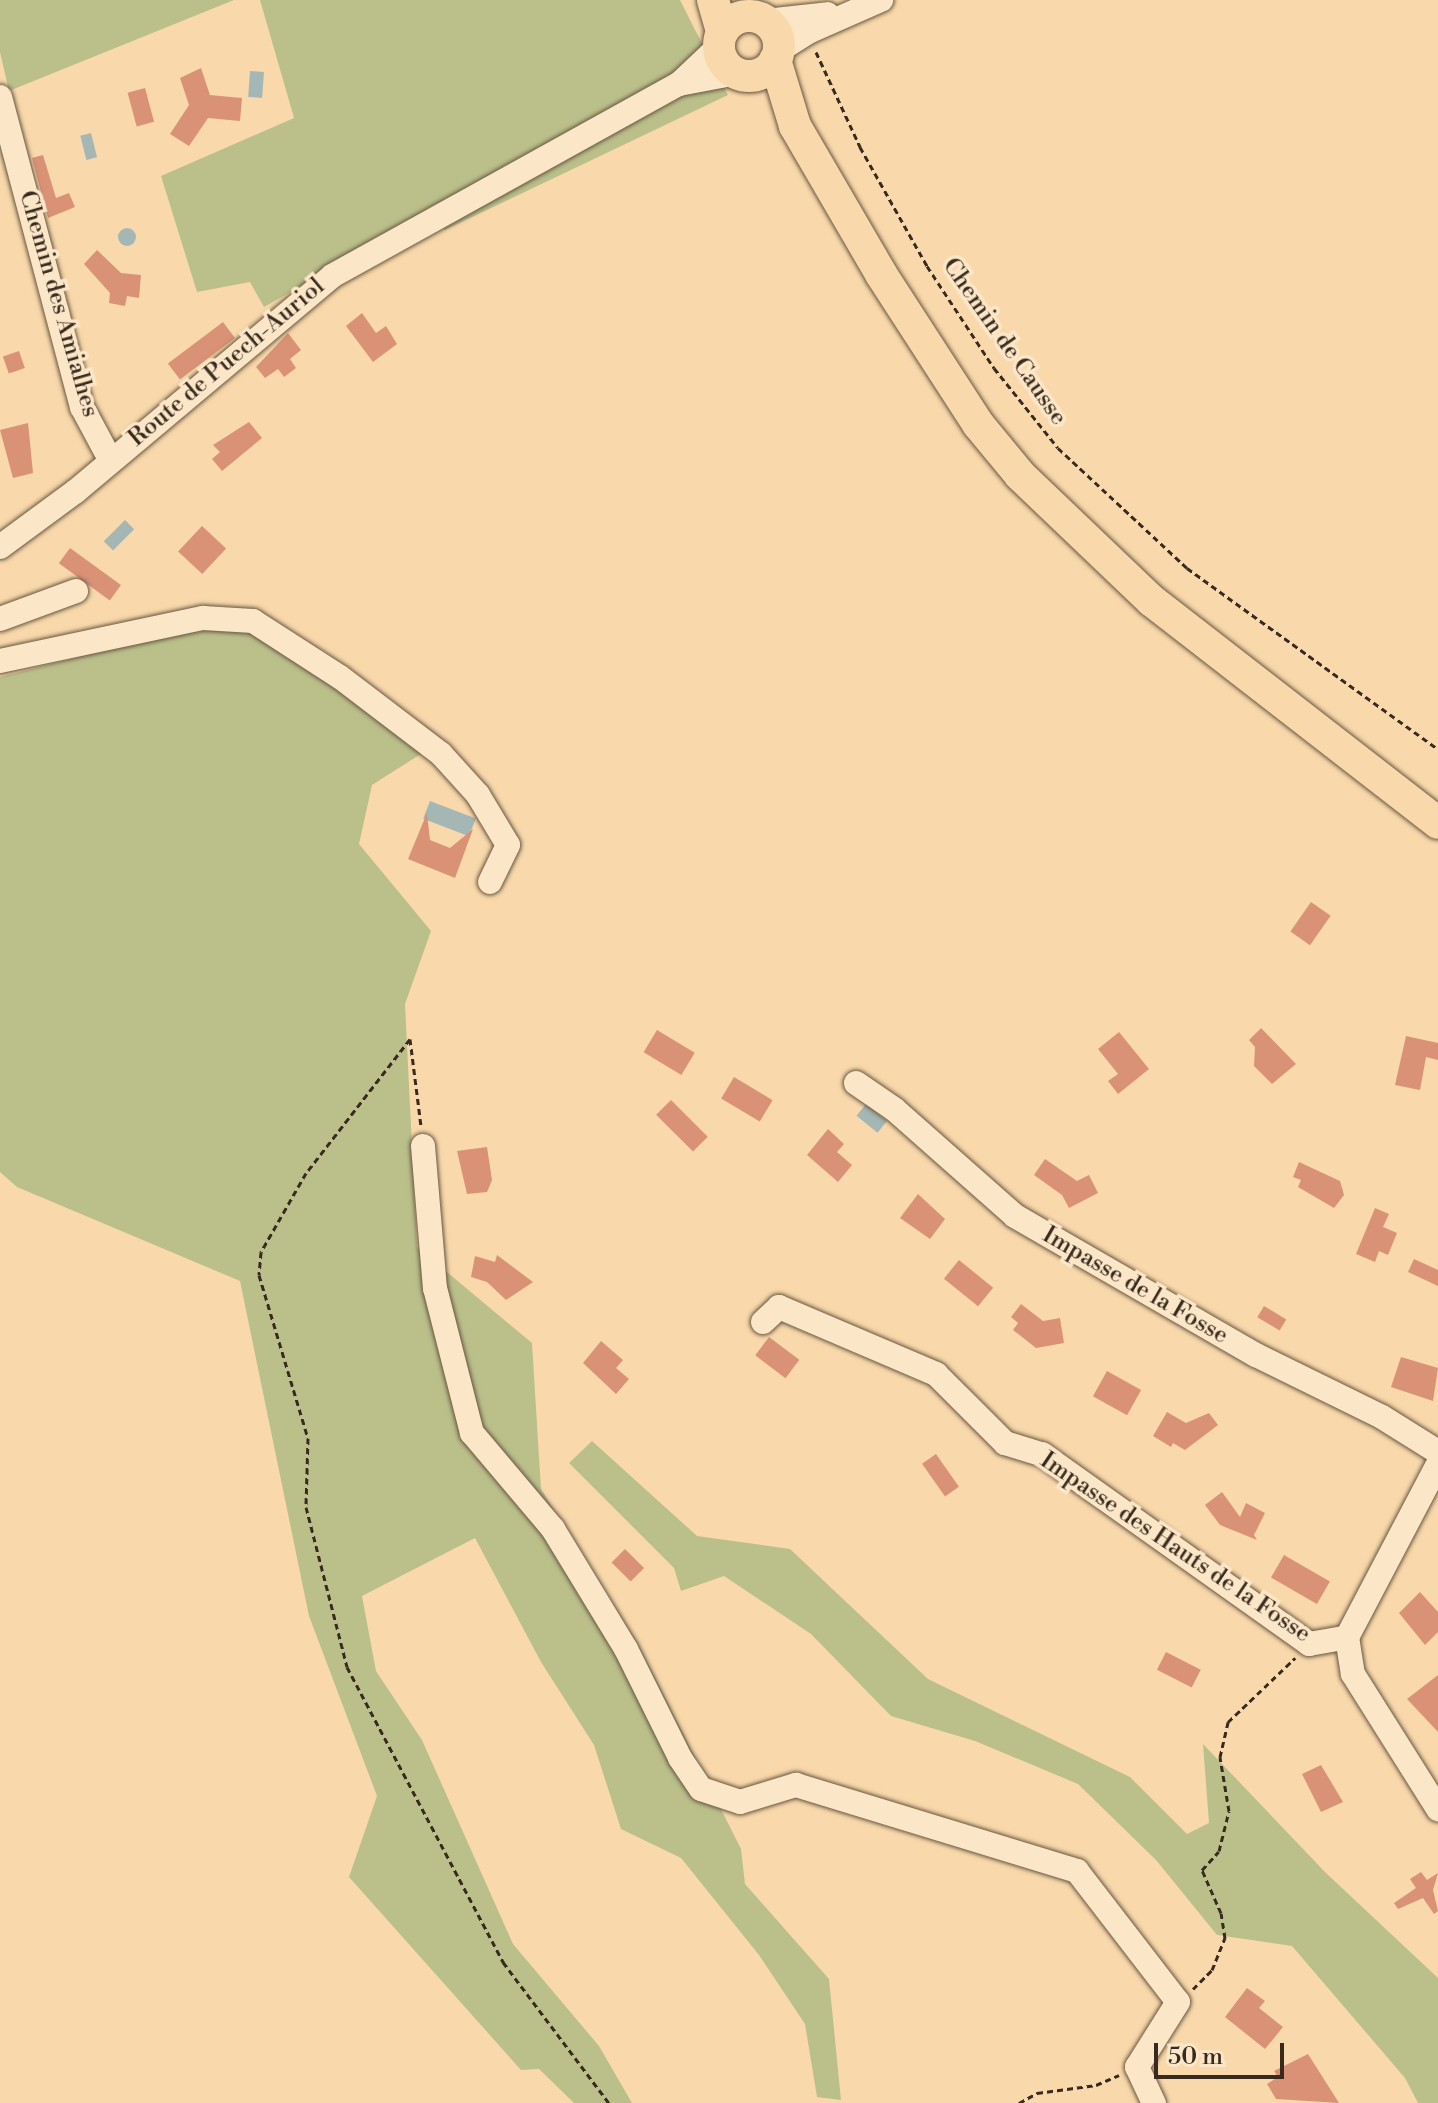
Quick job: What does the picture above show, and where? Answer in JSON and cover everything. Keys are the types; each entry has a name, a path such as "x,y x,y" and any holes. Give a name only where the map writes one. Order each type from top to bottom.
{"main road":[{"path":"713,0 738,23 776,34 777,56 795,126"},
{"path":"738,23 723,60 795,126 927,350 1020,475 1152,601 1438,823"},
{"path":"741,74 777,56"}],"street":[{"path":"777,56 854,10 881,0"},
{"path":"679,84 738,23 854,10"},
{"path":"679,84 741,74"},
{"name":"Route de Puech-Auriol","path":"0,547 111,461 332,276 679,84"},
{"name":"Chemin des Amialhes","path":"0,97 82,407 111,461"},
{"path":"0,619 76,591"},
{"path":"0,661 203,618 253,621 340,677 428,744 478,795 508,845 490,882"},
{"name":"Impasse de la Fosse","path":"856,1083 894,1109 1015,1216 1256,1355 1382,1417 1438,1452"},
{"path":"423,1146 435,1288 472,1433 553,1529 626,1649 680,1758 701,1789 740,1802 796,1785 1001,1843 1077,1871 1178,2002 1137,2067 1154,2103"},
{"name":"Impasse des Hauts de la Fosse","path":"763,1322 779,1307 936,1374 1005,1443 1042,1454 1309,1644 1347,1637"},
{"path":"1438,1464 1347,1637 1353,1674 1438,1809"}],"path":[{"name":"Chemin de Causse","path":"815,49 844,116 927,266 994,368 1058,448 1187,568 1438,749"},
{"path":"423,1146 410,1039 306,1173 261,1252 259,1275 308,1438 306,1507 347,1667 503,1962 609,2103"},
{"path":"1178,2002 1212,1970 1225,1938 1202,1870 1219,1851 1229,1811 1220,1757 1228,1722 1309,1644"},
{"path":"1019,2103 1037,2093 1096,2085 1137,2067"}],"green space":[{"path":"0,0 234,0 9,91 0,52"},
{"path":"260,0 680,0 728,95 445,230 422,218 264,307 250,282 197,292 161,176 294,118"},
{"path":"194,628 254,629 424,752 372,785 359,844 431,931 405,1004 417,1247 532,1343 541,1489 638,1644 741,1849 745,1884 829,1979 841,2100 817,2097 805,2024 759,1955 681,1858 621,1829 594,1745 541,1662 475,1538 362,1596 376,1671 422,1740 513,1944 599,2046 632,2103 574,2103 539,2069 521,2070 349,1877 377,1796 309,1616 240,1281 17,1187 0,1172 0,677"},
{"path":"592,1441 697,1536 790,1549 928,1679 1130,1777 1187,1834 1209,1823 1203,1744 1326,1873 1438,1978 1438,2103 1418,2103 1405,2078 1292,1946 1217,1935 1156,1860 1078,1784 975,1741 891,1716 811,1634 724,1576 681,1591 674,1568 569,1463"}],"shaded area":[{"path":"250,71 264,72 262,98 248,97"},
{"path":"91,133 97,157 86,160 80,136"},
{"path":"127,228 136,237 127,246 118,237"},
{"path":"125,520 134,529 113,550 104,541"},
{"path":"430,801 476,819 469,836 423,819"},
{"path":"866,1104 887,1121 878,1133 857,1116"}],"building":[{"path":"201,68 210,95 242,98 240,121 208,118 189,146 170,134 189,105 180,78"},
{"path":"145,88 154,122 137,126 128,93"},
{"path":"43,155 56,198 69,193 75,207 48,218 32,158"},
{"path":"97,250 121,273 141,275 139,298 127,296 125,306 109,303 110,293 84,264"},
{"path":"362,313 376,333 386,326 397,344 373,362 346,326"},
{"path":"223,322 235,338 180,379 168,364"},
{"path":"288,333 301,350 290,359 296,368 284,377 278,369 265,378 256,367"},
{"path":"19,351 25,368 9,374 3,357"},
{"path":"249,422 262,438 222,471 212,459 220,452 213,445"},
{"path":"28,423 33,473 13,478 0,430"},
{"path":"202,526 226,549 202,574 178,552"},
{"path":"70,548 121,585 110,600 59,563"},
{"path":"427,813 430,840 450,848 473,829 455,878 408,859"},
{"path":"1311,902 1331,916 1310,945 1290,931"},
{"path":"1261,1028 1296,1064 1272,1084 1254,1066 1255,1047 1249,1040"},
{"path":"657,1030 695,1053 681,1075 644,1052"},
{"path":"1119,1032 1149,1069 1118,1094 1108,1081 1118,1074 1098,1049"},
{"path":"1406,1036 1438,1043 1438,1060 1426,1057 1420,1090 1395,1085"},
{"path":"734,1077 773,1100 760,1122 721,1098"},
{"path":"671,1100 708,1137 693,1152 656,1115"},
{"path":"828,1129 844,1144 837,1152 852,1165 838,1182 807,1155"},
{"path":"487,1147 492,1180 487,1192 467,1194 457,1151"},
{"path":"1045,1159 1077,1181 1089,1175 1098,1193 1069,1208 1062,1195 1034,1175"},
{"path":"1299,1162 1340,1181 1344,1195 1334,1208 1298,1187 1301,1180 1293,1177"},
{"path":"918,1194 945,1219 930,1239 900,1218"},
{"path":"1375,1208 1389,1214 1383,1227 1397,1233 1388,1255 1379,1251 1375,1262 1356,1254"},
{"path":"497,1255 533,1282 506,1300 487,1282 471,1277 475,1256 495,1262"},
{"path":"1414,1259 1438,1270 1438,1286 1408,1272"},
{"path":"959,1260 993,1288 978,1306 944,1279"},
{"path":"1021,1304 1043,1321 1060,1318 1064,1343 1036,1348 1013,1330 1018,1323 1011,1317"},
{"path":"1264,1306 1286,1319 1280,1331 1257,1317"},
{"path":"769,1337 799,1360 786,1378 755,1355"},
{"path":"601,1341 623,1360 616,1368 629,1379 616,1394 583,1363"},
{"path":"1401,1357 1438,1368 1433,1401 1391,1387"},
{"path":"1107,1371 1141,1390 1127,1415 1093,1396"},
{"path":"1167,1412 1186,1423 1209,1413 1218,1425 1185,1450 1173,1443 1171,1447 1153,1436"},
{"path":"936,1454 959,1487 945,1497 922,1464"},
{"path":"1222,1492 1240,1517 1246,1503 1265,1513 1254,1535 1257,1540 1220,1525 1205,1505"},
{"path":"625,1549 644,1568 631,1582 612,1562"},
{"path":"1284,1555 1330,1582 1317,1604 1271,1578"},
{"path":"1420,1592 1438,1612 1438,1632 1425,1645 1399,1613"},
{"path":"1166,1652 1201,1670 1192,1688 1157,1670"},
{"path":"1438,1675 1438,1732 1407,1699"},
{"path":"1321,1765 1343,1802 1321,1812 1302,1774"},
{"path":"1421,1872 1427,1880 1438,1873 1433,1890 1438,1911 1434,1914 1423,1898 1398,1909 1394,1903 1416,1888 1410,1879"},
{"path":"1247,1988 1265,2001 1259,2008 1283,2027 1265,2049 1225,2017"},
{"path":"1308,2054 1339,2103 1276,2099 1267,2084 1278,2077 1274,2071"}]}
